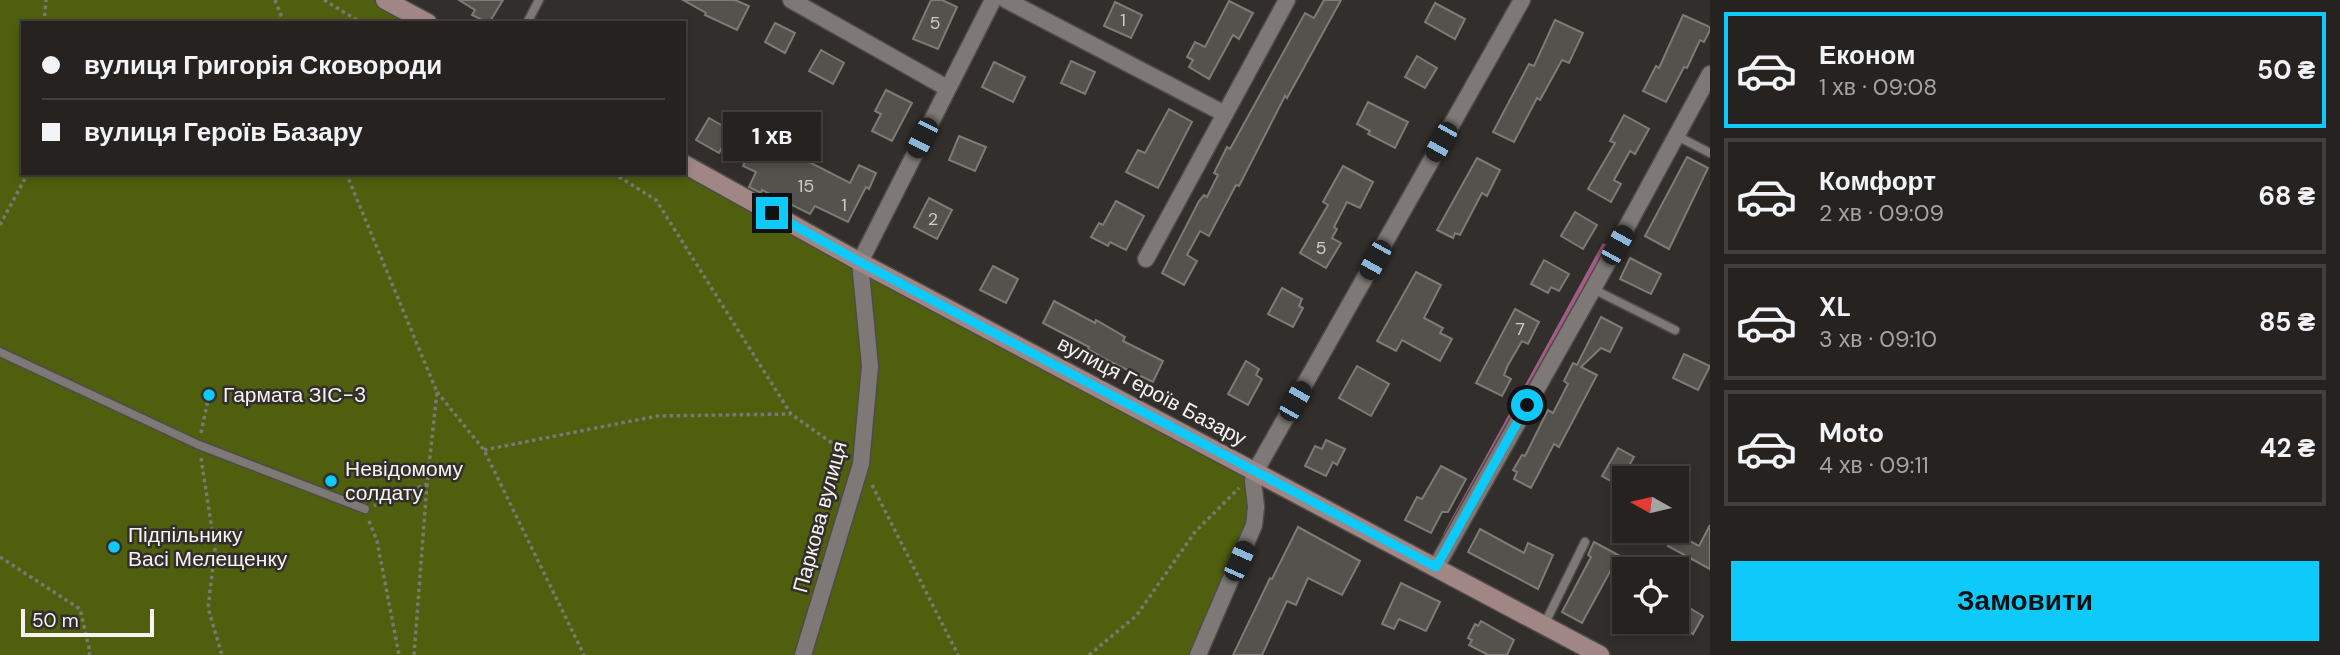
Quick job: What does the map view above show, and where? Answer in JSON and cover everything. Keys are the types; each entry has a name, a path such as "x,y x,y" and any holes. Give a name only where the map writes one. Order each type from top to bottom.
{"street":[{"path":"385,0 424,21"},
{"path":"791,0 947,88"},
{"path":"860,262 993,0"},
{"path":"1006,0 1225,114"},
{"path":"1146,259 1287,0"},
{"path":"1198,655 1254,525 1255,472 1522,0"},
{"path":"1436,567 1593,289 1710,74"},
{"name":"вулиця Героїв Базару","path":"686,165 860,262 1600,655"},
{"name":"Паркова вулиця","path":"803,655 861,464 870,366 860,262"}],"lane":[{"path":"528,21 540,0"},
{"path":"1677,136 1710,153"},
{"path":"1593,289 1675,330"},
{"path":"0,352 199,445 365,509"},
{"path":"1544,625 1585,542"}],"path":[{"path":"44,21 46,0"},
{"path":"275,0 283,21"},
{"path":"324,0 359,21"},
{"path":"0,225 27,175"},
{"path":"347,175 437,392 484,450 584,655"},
{"path":"616,175 656,200 791,414 861,464 958,655"},
{"path":"414,655 437,392"},
{"path":"209,395 199,445 215,549 208,608 222,655"},
{"path":"484,450 657,416 791,414"},
{"path":"1089,655 1136,616 1195,533 1255,472"},
{"path":"399,655 377,541 365,509 428,485"},
{"path":"0,557 80,609 89,655"}],"green space":[{"path":"0,0 385,0 424,21 21,21 21,175 686,174 1255,472 1256,498 1198,655 0,655"}],"building":[{"path":"459,0 503,0 490,21 472,15 475,10"},
{"path":"683,0 735,0 749,6 737,30 705,15 706,13"},
{"path":"931,0 942,0 957,7 938,49 913,39"},
{"path":"1324,0 1341,0 1209,236 1200,231 1187,255 1197,261 1184,285 1162,273 1199,201 1204,195 1207,197 1218,175 1214,173 1227,147 1230,149 1305,13 1314,18"},
{"path":"1229,1 1253,13 1239,39 1233,35 1209,79 1189,67 1193,60 1187,57 1195,42 1205,47"},
{"path":"1115,2 1142,15 1131,38 1104,26"},
{"path":"1435,3 1465,19 1455,39 1425,22"},
{"path":"1683,15 1710,27 1710,30 1704,42 1700,40 1666,102 1643,91 1656,66 1659,68"},
{"path":"1555,20 1583,33 1569,63 1562,60 1540,100 1537,98 1514,142 1493,132 1529,64 1534,66"},
{"path":"775,23 795,33 785,53 765,42"},
{"path":"821,50 844,63 833,84 809,71"},
{"path":"1417,56 1437,68 1425,88 1405,77"},
{"path":"1071,61 1095,72 1085,94 1061,83"},
{"path":"994,62 1025,77 1013,102 982,87"},
{"path":"886,90 912,103 892,141 872,131 881,114 875,111"},
{"path":"1368,102 1408,122 1395,148 1368,134 1370,131 1357,124"},
{"path":"1169,109 1192,122 1158,188 1126,172 1138,150 1145,153"},
{"path":"1624,115 1649,129 1635,154 1630,151 1614,180 1621,184 1611,202 1588,189 1615,143 1610,141"},
{"path":"709,118 732,131 719,153 696,140"},
{"path":"959,136 986,147 975,171 949,160"},
{"path":"770,142 850,183 859,165 876,173 848,222 815,206 810,214 762,190 761,193 749,187 756,172 743,166 754,143 767,149"},
{"path":"1687,157 1708,168 1669,249 1645,236"},
{"path":"1477,158 1500,170 1487,196 1482,193 1460,235 1455,233 1453,238 1437,230"},
{"path":"1343,166 1373,182 1360,208 1347,202 1334,227 1337,229 1332,238 1341,243 1326,268 1300,253 1328,205 1323,202"},
{"path":"929,198 952,210 937,239 914,227"},
{"path":"1116,201 1144,216 1126,250 1110,242 1108,246 1091,237 1099,223 1103,225"},
{"path":"1575,212 1597,225 1583,249 1561,236"},
{"path":"1630,258 1661,274 1651,294 1620,279"},
{"path":"1544,260 1569,274 1559,291 1551,287 1548,293 1531,284"},
{"path":"993,266 1018,279 1006,303 980,290"},
{"path":"1416,272 1441,285 1424,318 1443,328 1440,333 1452,339 1440,361 1402,340 1396,351 1377,341"},
{"path":"1282,288 1302,299 1299,306 1303,308 1293,327 1268,314"},
{"path":"1054,301 1095,323 1096,320 1125,337 1123,341 1163,361 1153,382 1111,362 1043,323"},
{"path":"1515,309 1539,322 1528,344 1522,341 1508,365 1504,375 1511,379 1502,396 1476,383"},
{"path":"1601,317 1622,328 1610,352 1601,348 1581,367 1597,375 1559,447 1554,444 1531,488 1514,479 1517,472 1513,470 1522,455 1525,456 1548,410 1553,413 1568,384 1564,381 1573,363 1577,365"},
{"path":"1684,354 1710,366 1698,390 1673,378"},
{"path":"1246,361 1259,369 1256,375 1262,379 1248,405 1228,394"},
{"path":"1357,366 1389,384 1371,416 1339,398"},
{"path":"1326,440 1345,449 1337,465 1333,462 1326,476 1305,466 1315,446 1322,449"},
{"path":"1618,448 1634,457 1629,466 1612,466 1612,482 1602,476"},
{"path":"1441,466 1466,479 1448,512 1442,512 1431,533 1405,520 1417,497 1422,499"},
{"path":"1710,525 1710,569 1668,546 1670,543 1689,543 1689,541 1699,546"},
{"path":"1298,527 1360,561 1342,595 1308,578 1296,605 1287,601 1262,655 1233,655 1270,578 1272,579"},
{"path":"1480,529 1524,553 1528,543 1553,555 1538,589 1468,552"},
{"path":"1594,542 1620,556 1612,557 1612,568 1582,623 1562,612 1591,557 1588,555"},
{"path":"1401,583 1440,602 1426,631 1399,619 1394,629 1382,624"},
{"path":"1689,608 1703,616 1693,634 1689,632"},
{"path":"1481,621 1514,640 1507,655 1488,655 1469,645 1472,640 1468,638 1475,624 1478,626"}],"waterway":[{"path":"1446,534 1604,246"}],"place":[{"name":"Гармата ЗІС-3","path":"209,395"},
{"name":"Невідомому солдату","path":"331,481"},
{"name":"Підпільнику Васі Мелещенку","path":"114,547"}],"route":[{"path":"772,213 1436,567 1527,405"}]}
